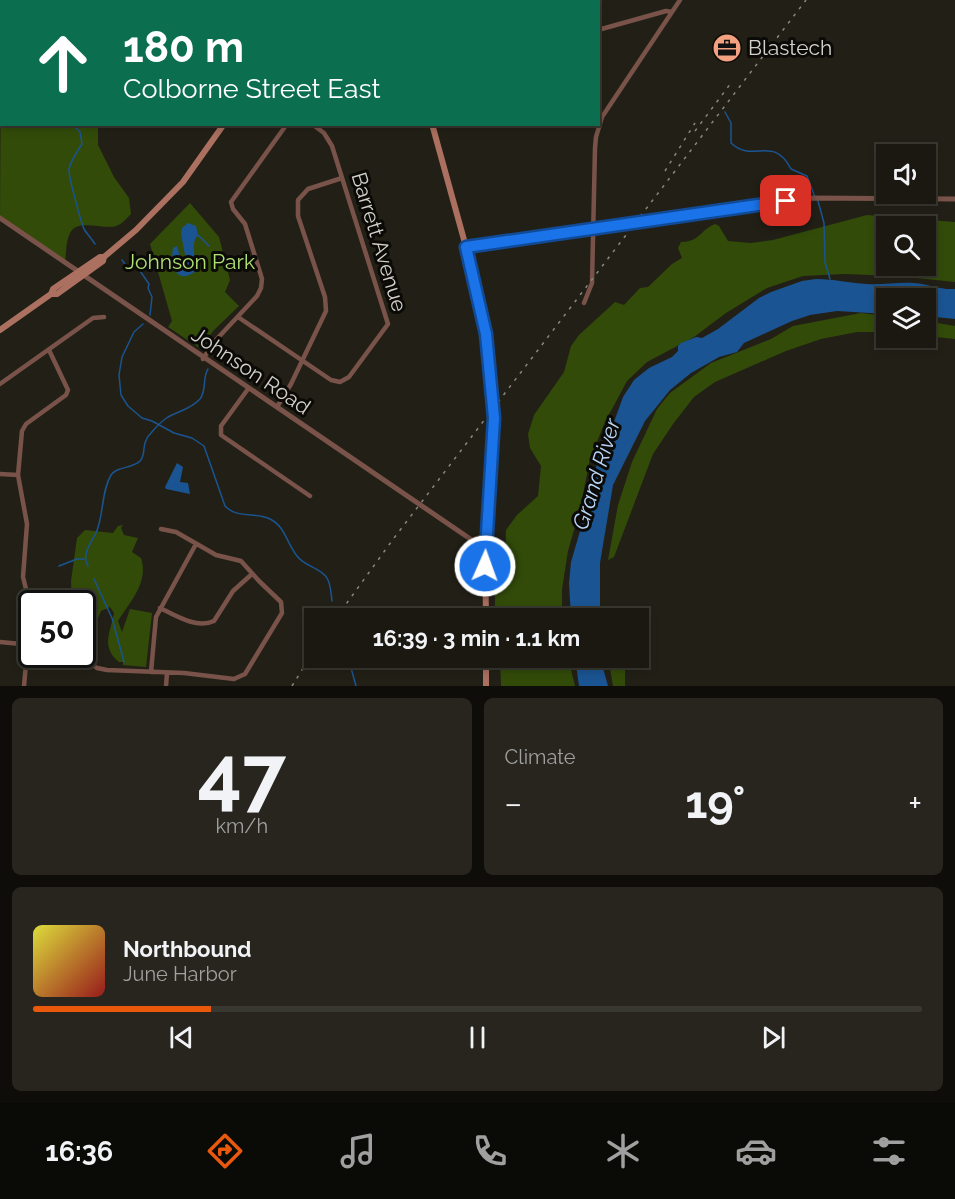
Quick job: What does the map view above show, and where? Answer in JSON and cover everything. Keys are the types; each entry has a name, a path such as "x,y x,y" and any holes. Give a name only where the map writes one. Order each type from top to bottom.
{"main road":[{"path":"0,330 51,294 57,294 136,230 183,182 223,126"},
{"path":"433,126 466,247 486,334 494,418 485,549 486,608"},
{"path":"486,668 486,686"}],"street":[{"path":"600,123 680,0"},
{"path":"600,29 666,11 672,12"},
{"path":"203,358 214,342 257,296 261,279 245,224 232,209 231,202 286,126"},
{"name":"Barrett Avenue","path":"238,317 331,380 344,382 388,324 329,140 315,126"},
{"path":"584,303 592,283 595,148 599,126"},
{"path":"277,407 324,318 326,304 298,216 298,200 308,189 342,178"},
{"path":"466,247 807,198 955,199"},
{"name":"Johnson Road","path":"0,218 485,549"},
{"path":"0,384 93,318 104,317"},
{"path":"26,590 22,570 27,524 18,476 23,427 68,393 49,350"},
{"path":"248,389 220,428 220,435 310,496"},
{"path":"0,474 18,476"},
{"path":"96,666 101,669 239,678 245,674 282,613 283,607 280,600 241,561 216,555 176,532 161,529"},
{"path":"151,672 155,624 160,608 196,544"},
{"path":"160,608 190,622 210,623 214,621 236,587 252,574"},
{"path":"0,642 18,644"},
{"path":"24,686 27,668"},
{"path":"166,686 167,673"}],"green space":[{"path":"1,126 98,126 98,145 114,177 129,198 131,214 124,221 111,227 84,225 73,229 68,240 65,263 0,218"},
{"name":"Johnson Park","path":"190,203 219,237 230,280 225,292 239,306 213,331 201,349 168,327 172,321 150,244"},
{"path":"867,215 880,216 876,216 876,275 803,276 767,288 726,313 694,337 647,362 627,381 605,422 590,459 580,509 568,551 562,589 562,608 495,608 495,576 505,558 506,530 517,515 538,496 541,466 530,448 528,434 534,415 564,372 571,346 579,335 615,302 624,305 640,288 648,287 672,264 682,258 678,248 681,242 696,238 715,224 719,226 728,241 751,243 773,240"},
{"path":"936,220 955,222 955,282 896,276 936,276"},
{"path":"861,313 876,315 876,332 857,332 821,339 786,351 715,382 694,397 653,454 614,557 608,560 618,505 632,462 657,409 670,393 711,363 771,339 793,326"},
{"path":"936,323 955,326 955,339 936,337"},
{"path":"123,525 121,528 124,535 138,538 132,552 141,558 143,567 137,591 118,621 122,632 130,609 152,613 146,667 123,665 123,662 119,662 113,656 108,639 114,613 110,607 101,611 96,623 96,590 71,590 77,538 85,530 113,533 118,526"},
{"path":"500,668 571,668 575,686 501,686"},
{"path":"610,668 624,668 625,686 613,686"}],"water":[{"path":"188,223 196,226 198,235 194,243 196,271 184,276 179,275 176,271 172,254 173,248 177,246 183,268 186,268 181,234 182,228"},
{"name":"Grand River","path":"816,279 867,284 914,283 955,289 955,319 936,317 936,288 876,288 876,313 837,311 810,315 744,343 737,352 719,357 691,373 670,390 645,421 613,485 600,563 600,608 570,608 571,562 590,497 601,444 614,422 623,397 634,380 649,368 672,357 678,351 681,343 696,337 702,338 718,329 759,298 802,281"},
{"path":"177,463 183,467 180,482 188,483 190,494 165,487"},
{"path":"577,668 603,668 608,686 579,686"}],"waterway":[{"path":"725,112 731,123 731,143 747,151 777,153 791,169 807,176 815,197"},
{"path":"74,126 80,132 82,144 70,166 70,180 84,229 95,244"},
{"path":"818,201 824,223 825,262 830,279"},
{"path":"198,235 209,246"},
{"path":"122,260 127,267 138,268 149,284 148,288 152,297 150,315"},
{"path":"143,324 134,332 122,357 119,375 121,395 128,406 142,418 174,433 192,438 204,446 225,506 235,513 265,517 275,522 300,560 320,571 327,578 332,601"},
{"path":"88,566 86,553 99,526 111,475 117,470 140,461 146,441 157,426 200,399 208,369"},
{"path":"59,566 77,559 84,559"},
{"path":"94,579 112,618 124,662"},
{"path":"351,668 356,686"}],"railway":[{"path":"343,608 394,538 806,0"},
{"path":"695,131 731,83"},
{"path":"665,171 695,123"},
{"path":"292,686 304,667"}],"place":[{"name":"Blastech","path":"727,48"}],"route":[{"path":"485,566 494,418 486,334 466,247 786,201"}]}
